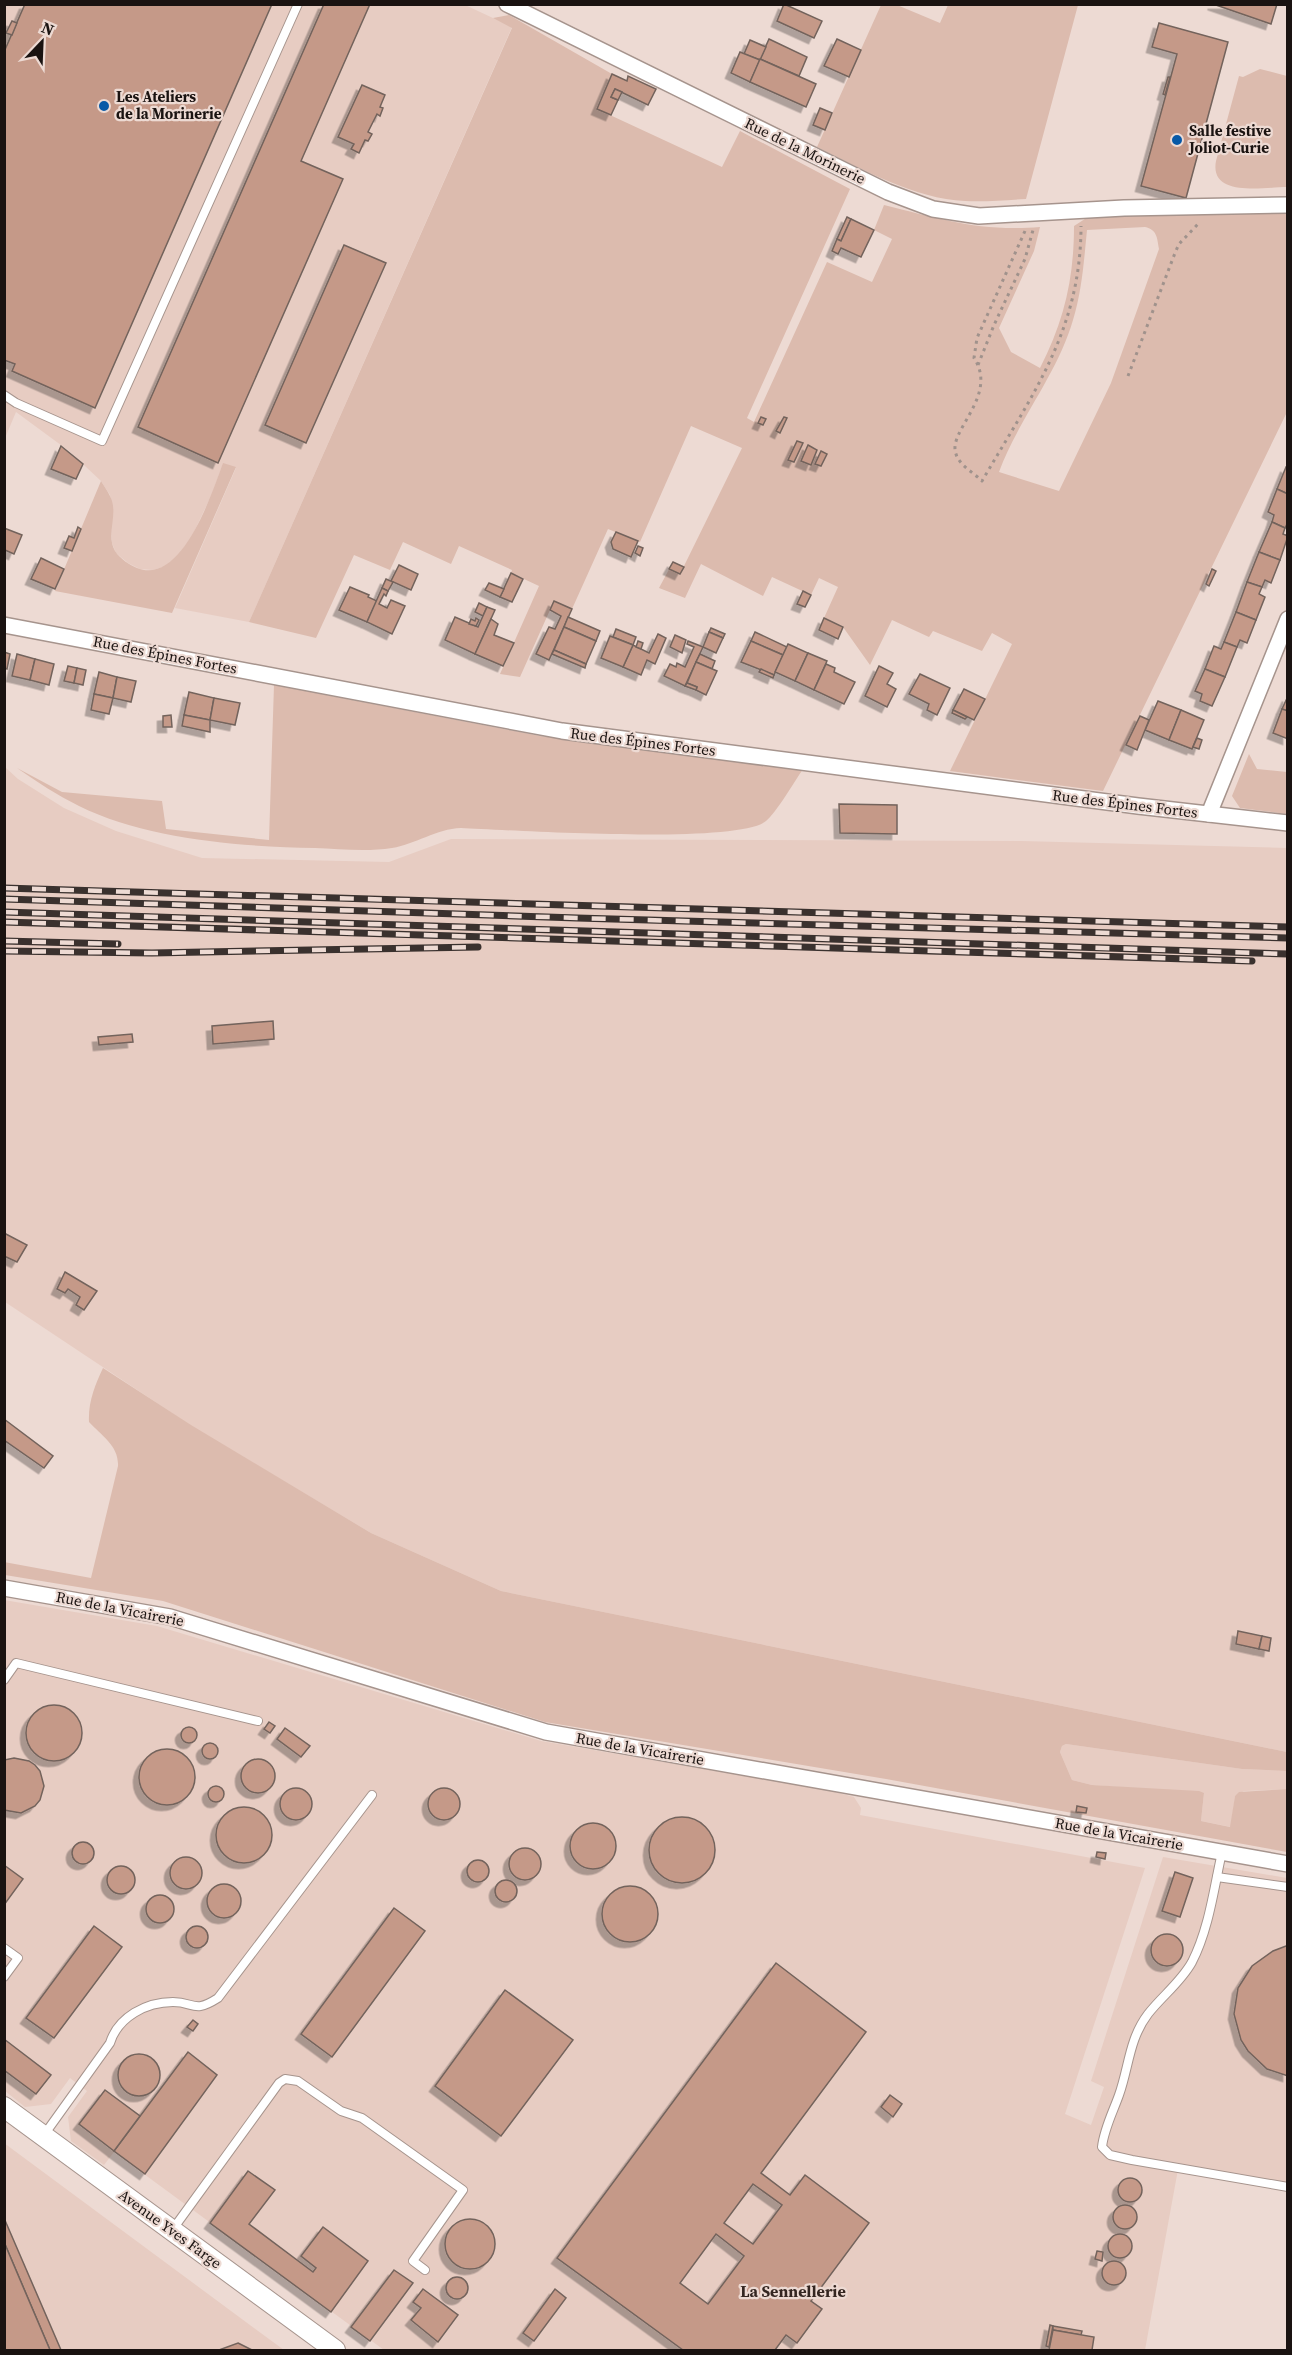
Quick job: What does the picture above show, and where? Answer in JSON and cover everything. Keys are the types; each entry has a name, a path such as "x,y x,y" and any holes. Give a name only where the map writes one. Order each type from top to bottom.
{"street":[{"name":"Rue de la Morinerie","path":"507,4 888,192 933,209 979,216 1287,205"},
{"path":"1209,814 1287,619"},
{"name":"Rue des Épines Fortes","path":"4,625 562,731 1287,823"},
{"name":"Rue de la Vicairerie","path":"4,1588 170,1617 546,1732 1287,1864"},
{"name":"Avenue Yves Farge","path":"4,2107 335,2350"}],"lane":[{"path":"4,395 16,404 102,441 298,4"},
{"path":"4,1680 16,1663 258,1721"},
{"path":"43,2137 110,2043 113,2032 133,2012 157,2004 175,2002 190,2007 206,2006 218,1998 372,1796"},
{"path":"1222,1852 1200,1944 1191,1964 1176,1985 1148,2014 1133,2039 1120,2093 1102,2147 1110,2155 1132,2160 1287,2187"},
{"path":"1216,1876 1287,1887"},
{"path":"4,1948 18,1958 4,1977"},
{"path":"172,2230 279,2083 292,2079 341,2111 362,2118 463,2190 413,2261 425,2270"}],"path":[{"path":"1128,376 1174,254 1179,244 1200,220 1200,208"},
{"path":"1034,213 977,339 974,358 981,376 979,392 954,447 956,456 982,481 1047,368 1060,340 1078,278 1081,211"},
{"path":"978,365 997,317 1025,259 1033,232 1034,213"}],"shaded area":[{"path":"463,4 512,27 249,622 175,608 236,468 223,464 192,536 177,557 163,567 153,570 140,569 116,553 112,543 113,515 110,495 101,481 69,451 16,412 5,438 5,5"},
{"path":"881,5 897,5 940,23 948,5 1078,5 1026,199 965,201 927,195 889,182 817,147"},
{"path":"509,15 612,74 597,109 722,167 740,131 850,189 747,418 754,422 827,262 872,282 892,239 874,230 884,205 979,226 1040,227 1034,251 999,328 1011,352 1040,368 1066,299 1072,264 1074,226 1088,217 1191,211 1287,211 1287,412 1103,791 950,771 1012,644 992,633 982,651 933,631 929,637 892,620 870,665 843,627 824,618 838,587 819,578 811,595 772,577 763,596 701,564 685,598 659,588 673,562 684,566 742,448 691,426 640,542 608,529 572,609 554,601 520,677 500,674 539,586 511,573 512,570 459,546 451,564 403,542 390,570 354,555 316,638 249,622 512,28 493,18","holes":["1145,227 1156,235 1159,249 1111,383 1059,491 999,472 1016,434 1048,379 1066,340 1079,298 1087,230"]},
{"path":"1260,69 1287,76 1287,187 1241,188 1221,181 1216,173 1216,161 1239,76 1243,77"},
{"path":"223,463 236,467 172,613 55,591 101,481 112,501 111,539 115,551 134,567 153,570 168,563 181,551 193,534"},
{"path":"274,685 540,736 803,769 770,817 766,821 747,828 713,832 621,834 461,828 443,831 401,846 363,850 257,846 163,834 105,817 79,806 17,768 62,792 162,801 166,829 269,840"},
{"path":"1249,754 1257,769 1287,772 1287,814 1240,808 1232,796"},
{"path":"5,767 18,779 64,808 116,831 202,858 389,862 451,839 1021,841 1287,848 1287,1752 501,1591 371,1533 190,1425 5,1302"},
{"path":"103,1368 191,1425 371,1533 501,1591 1287,1752 1287,1771 1242,1769 1066,1744 1062,1746 1060,1752 1072,1780 1092,1785 1199,1791 1204,1793 1201,1821 1230,1827 1235,1796 1239,1792 1287,1789 1287,1852 886,1779 545,1722 163,1601 5,1575 4,1562 91,1578 118,1466 113,1447 89,1422 93,1394"},
{"path":"4,1600 157,1626 541,1741 827,1790 854,1797 861,1808 860,1815 1145,1868 1065,2114 1091,2125 1104,2087 1091,2081 1163,1857 1287,1878 1287,2183 1179,2164 1145,2350 384,2350 114,2152 104,2165 71,2141 68,2117 87,2091 70,2078 51,2104 25,2107 5,2091"},
{"path":"1066,1744 1242,1769 1287,1771 1287,1789 1244,1791 1235,1796 1231,1827 1201,1821 1204,1793 1092,1785 1072,1780 1060,1752 1062,1746"},
{"path":"4,2143 254,2328 284,2350 5,2350"}],"building":[{"path":"25,4 272,4 95,408 12,371 15,364 4,360 4,52"},
{"path":"324,4 370,4 301,161 343,179 218,463 138,427"},
{"path":"784,4 822,21 814,38 777,21"},
{"path":"1213,4 1277,4 1271,24"},
{"path":"12,21 17,23 12,35 6,33"},
{"name":"Salle festive Joliot-Curie","path":"1159,23 1228,42 1186,198 1141,186 1177,54 1152,47"},
{"path":"769,39 807,57 799,76 760,59"},
{"path":"837,39 861,50 849,77 824,66"},
{"path":"750,40 766,47 760,60 744,54"},
{"path":"740,52 760,60 750,82 731,73"},
{"path":"760,59 816,84 806,107 750,82"},
{"path":"612,74 627,81 628,76 656,89 648,105 615,89 611,97 618,100 611,115 597,109"},
{"path":"1168,77 1170,77 1165,95 1163,94"},
{"path":"362,85 385,95 380,107 383,108 380,116 377,114 368,132 372,134 368,141 365,140 359,153 351,149 354,144 338,137"},
{"path":"615,89 622,92 618,100 611,97"},
{"path":"820,108 832,113 825,130 813,125"},
{"path":"847,217 851,219 841,241 837,239"},
{"path":"851,219 874,230 861,257 841,248 838,254 832,251 837,239 841,241"},
{"path":"344,245 386,263 306,443 265,425"},
{"path":"761,417 766,419 763,425 758,423"},
{"path":"784,417 787,418 780,433 776,431"},
{"path":"797,441 803,443 794,462 788,460"},
{"path":"808,445 817,450 811,465 801,461"},
{"path":"61,446 83,464 76,479 51,469"},
{"path":"821,451 827,454 821,466 815,464"},
{"path":"1286,467 1288,468 1288,494 1277,489"},
{"path":"1277,489 1288,494 1288,522 1285,528 1272,522 1274,515 1268,512"},
{"path":"1272,522 1285,528 1283,534 1288,536 1280,560 1259,552"},
{"path":"78,527 81,529 72,551 64,548 69,536 74,538"},
{"path":"4,528 22,535 14,554 5,550 4,552"},
{"path":"616,532 638,541 631,557 613,549 611,542"},
{"path":"638,546 643,548 640,556 635,553"},
{"path":"1259,552 1280,560 1271,583 1265,580 1262,587 1247,582"},
{"path":"41,558 64,569 55,589 31,579"},
{"path":"673,562 684,567 680,574 669,569"},
{"path":"399,565 418,574 411,590 391,581"},
{"path":"1212,569 1216,571 1209,586 1206,584"},
{"path":"511,573 523,579 512,602 500,597"},
{"path":"386,579 393,582 388,591 382,588"},
{"path":"1247,582 1262,587 1259,594 1265,597 1256,620 1236,612"},
{"path":"489,583 504,589 500,597 485,590"},
{"path":"350,587 377,601 367,622 339,610"},
{"path":"382,588 388,591 379,604 387,608 391,600 405,606 392,634 367,622"},
{"path":"803,591 811,595 805,607 797,604"},
{"path":"554,601 572,609 549,660 536,654 549,627 555,629 561,616 550,610"},
{"path":"479,603 487,607 483,616 475,612"},
{"path":"487,607 495,610 475,654 445,640 455,617 478,627"},
{"path":"1236,612 1256,620 1247,643 1240,640 1237,647 1224,642"},
{"path":"568,617 600,631 596,641 564,627"},
{"path":"476,618 479,620 476,626 469,624 471,619 475,621"},
{"path":"824,618 843,627 838,639 819,630"},
{"path":"491,619 498,624 494,635 514,643 503,666 475,654"},
{"path":"564,627 596,641 586,664 554,650"},
{"path":"711,628 725,634 723,638 709,632"},
{"path":"616,629 636,637 633,645 613,637"},
{"path":"709,632 723,638 716,653 703,647"},
{"path":"755,632 787,647 783,655 751,641"},
{"path":"658,634 666,638 655,664 647,660 641,675 623,667 633,645 649,653"},
{"path":"675,635 686,640 682,653 670,647"},
{"path":"610,636 633,645 623,667 601,658"},
{"path":"638,641 643,643 641,649 636,647"},
{"path":"688,641 703,647 685,686 664,676 670,664 676,667 677,663 685,667 694,647 687,644"},
{"path":"751,641 783,655 774,675 741,662"},
{"path":"1224,642 1237,647 1225,677 1205,669 1214,646 1221,649"},
{"path":"788,644 808,653 795,681 775,672"},
{"path":"554,650 586,664 585,668 552,654"},
{"path":"4,652 10,654 7,669 4,668"},
{"path":"808,653 827,661 814,690 795,681"},
{"path":"17,654 35,659 30,680 12,676"},
{"path":"700,654 715,661 712,669 696,662"},
{"path":"35,659 54,664 49,685 30,680"},
{"path":"696,662 717,671 706,695 696,690 697,687 687,683"},
{"path":"826,664 835,668 834,672 855,682 844,704 814,690"},
{"path":"68,666 77,668 74,683 64,681"},
{"path":"879,666 893,673 887,684 896,689 887,707 865,696"},
{"path":"77,668 86,670 83,685 74,683"},
{"path":"761,669 774,675 773,678 759,672"},
{"path":"1205,669 1225,677 1212,706 1200,701 1202,694 1195,691"},
{"path":"99,672 117,677 113,698 94,694"},
{"path":"920,674 950,688 937,715 927,710 929,704 909,694"},
{"path":"117,677 136,681 131,702 113,698"},
{"path":"687,683 697,687 696,690 685,686"},
{"path":"964,689 985,699 974,720 953,710"},
{"path":"189,692 214,698 210,720 184,715"},
{"path":"94,694 113,698 109,714 91,710"},
{"path":"1288,696 1288,711 1282,709"},
{"path":"214,698 240,703 235,725 210,720"},
{"path":"1158,701 1181,710 1169,740 1145,730"},
{"path":"1282,709 1288,711 1288,739 1273,733"},
{"path":"953,710 967,717 965,719 952,713"},
{"path":"1181,710 1204,720 1192,749 1169,740"},
{"path":"171,715 172,727 163,727 163,716"},
{"path":"184,715 210,720 210,732 182,726"},
{"path":"1140,716 1149,720 1137,750 1126,745"},
{"path":"1197,738 1202,740 1199,749 1193,747"},
{"path":"839,804 897,805 897,834 840,833"},
{"path":"273,1021 274,1039 213,1044 212,1026"},
{"path":"132,1034 133,1042 99,1045 98,1037"},
{"path":"4,1233 27,1245 17,1262 4,1256"},
{"path":"65,1272 97,1291 84,1310 76,1305 80,1297 68,1289 65,1293 57,1289"},
{"path":"4,1419 53,1456 44,1468 4,1440"},
{"path":"1238,1631 1262,1636 1259,1649 1236,1644"},
{"path":"1262,1636 1271,1638 1269,1651 1259,1649"},
{"path":"54,1705 65,1707 74,1713 80,1722 82,1733 80,1744 74,1753 65,1759 54,1761 43,1759 34,1753 28,1744 26,1733 28,1722 34,1713 43,1707"},
{"path":"269,1722 275,1726 270,1733 264,1729"},
{"path":"189,1727 195,1729 197,1735 195,1741 189,1743 183,1741 181,1735 183,1729"},
{"path":"285,1728 310,1746 301,1757 277,1739"},
{"path":"210,1743 216,1745 218,1751 216,1757 210,1759 204,1757 202,1751 204,1745"},
{"path":"167,1749 178,1751 187,1757 193,1766 195,1777 193,1788 187,1797 178,1803 167,1805 156,1803 147,1797 141,1788 139,1777 141,1766 147,1757 156,1751"},
{"path":"14,1758 29,1761 35,1765 40,1771 44,1786 40,1800 35,1806 21,1813 4,1810 4,1760"},
{"path":"258,1759 270,1764 275,1776 270,1788 258,1793 246,1788 241,1776 246,1764"},
{"path":"216,1786 224,1794 216,1802 208,1794"},
{"path":"296,1788 308,1792 312,1804 308,1816 296,1820 284,1816 280,1804 284,1792"},
{"path":"444,1788 456,1792 460,1804 456,1816 444,1820 432,1816 428,1804 432,1792"},
{"path":"1077,1806 1087,1808 1086,1813 1076,1812"},
{"path":"244,1807 255,1809 264,1815 270,1824 272,1835 270,1846 264,1855 255,1861 244,1863 233,1861 224,1855 218,1846 216,1835 218,1824 224,1815 233,1809"},
{"path":"682,1817 695,1820 705,1827 712,1837 715,1850 712,1863 705,1873 695,1880 682,1883 669,1880 659,1873 652,1863 649,1850 652,1837 659,1827 669,1820"},
{"path":"593,1823 602,1824 610,1829 615,1837 615,1855 610,1863 602,1868 593,1869 584,1868 576,1863 571,1855 570,1846 571,1837 576,1829 584,1824"},
{"path":"83,1842 91,1845 94,1853 91,1861 83,1864 75,1861 72,1853 75,1845"},
{"path":"525,1848 537,1852 541,1864 537,1876 525,1880 513,1876 509,1864 513,1852"},
{"path":"1097,1852 1106,1853 1105,1859 1096,1857"},
{"path":"186,1857 198,1861 202,1873 198,1885 186,1889 174,1885 170,1873 174,1861"},
{"path":"478,1860 486,1863 489,1871 486,1879 478,1882 470,1879 467,1871 470,1863"},
{"path":"4,1865 23,1879 4,1905"},
{"path":"121,1866 131,1870 135,1880 131,1890 121,1894 111,1890 107,1880 111,1870"},
{"path":"1175,1872 1193,1878 1180,1917 1162,1911"},
{"path":"506,1880 514,1883 517,1891 514,1899 506,1902 498,1899 495,1891 498,1883"},
{"path":"224,1884 236,1889 241,1901 236,1913 224,1918 212,1913 207,1901 212,1889"},
{"path":"624,1886 636,1886 646,1890 654,1898 658,1914 654,1930 646,1938 636,1942 624,1942 614,1938 606,1930 602,1920 602,1908 606,1898 614,1890"},
{"path":"160,1895 170,1899 174,1909 170,1919 160,1923 150,1919 146,1909 150,1899"},
{"path":"394,1908 425,1931 332,2057 301,2034"},
{"path":"94,1926 122,1947 54,2038 26,2018"},
{"path":"197,1926 205,1929 208,1937 205,1945 197,1948 189,1945 186,1937 189,1929"},
{"path":"1167,1934 1178,1939 1183,1950 1178,1961 1167,1966 1156,1961 1151,1950 1156,1939"},
{"path":"1288,1946 1288,2076 1267,2069 1248,2051 1241,2040 1234,2014 1238,1988 1252,1966 1273,1951"},
{"path":"776,1963 866,2032 761,2173 790,2195 805,2175 869,2223 811,2301 822,2309 797,2343 786,2335 775,2350 683,2350 557,2258","holes":["753,2184 782,2205 753,2244 724,2223","716,2234 744,2256 708,2304 680,2283"]},
{"path":"505,1990 573,2040 501,2136 435,2086"},
{"path":"193,2020 198,2024 193,2031 187,2027"},
{"path":"4,2039 51,2075 36,2094 4,2070"},
{"path":"188,2052 217,2075 145,2174 114,2151"},
{"path":"139,2054 154,2060 160,2075 154,2090 139,2096 124,2090 118,2075 124,2060"},
{"path":"105,2090 140,2116 114,2151 79,2124"},
{"path":"890,2095 902,2104 893,2117 881,2107"},
{"path":"248,2171 275,2190 249,2224 313,2272 316,2268 301,2256 323,2227 368,2261 331,2312 210,2223"},
{"path":"1130,2178 1138,2182 1142,2190 1138,2198 1130,2202 1122,2198 1118,2190 1122,2182"},
{"path":"1125,2205 1133,2209 1137,2217 1133,2225 1125,2229 1117,2225 1113,2217 1117,2209"},
{"path":"4,2218 61,2350 50,2350 4,2242"},
{"path":"470,2219 479,2221 490,2230 495,2244 493,2253 484,2264 470,2269 461,2267 450,2258 445,2244 447,2235 456,2224"},
{"path":"1120,2234 1128,2238 1132,2246 1128,2254 1120,2258 1112,2254 1108,2246 1112,2238"},
{"path":"4,2242 50,2350 4,2350"},
{"path":"1097,2251 1103,2252 1102,2261 1095,2259"},
{"path":"1114,2261 1122,2265 1126,2273 1122,2281 1114,2285 1106,2281 1102,2273 1106,2265"},
{"path":"394,2270 413,2283 370,2341 351,2327"},
{"path":"457,2277 465,2280 468,2288 465,2296 457,2299 449,2296 446,2288 449,2280"},
{"path":"423,2289 458,2315 438,2342 411,2320 421,2308 413,2302"},
{"path":"555,2289 566,2298 534,2341 523,2333"},
{"path":"1050,2325 1053,2326 1049,2347 1046,2346"},
{"path":"1053,2326 1082,2331 1081,2335 1053,2330"},
{"path":"1053,2330 1094,2337 1092,2350 1049,2350"},
{"path":"238,2343 252,2350 219,2350"}],"railway":[{"path":"4,888 1288,927"},
{"path":"4,899 1288,938"},
{"path":"4,912 1288,954"},
{"path":"4,922 1252,961"},
{"path":"4,941 118,944"},
{"path":"4,951 152,953 478,947"}],"place":[{"name":"Les Ateliers de la Morinerie","path":"104,106"},
{"name":"Salle festive Joliot-Curie","path":"1177,140"}],"district":[{"name":"La Sennellerie","path":"793,2291"}]}
